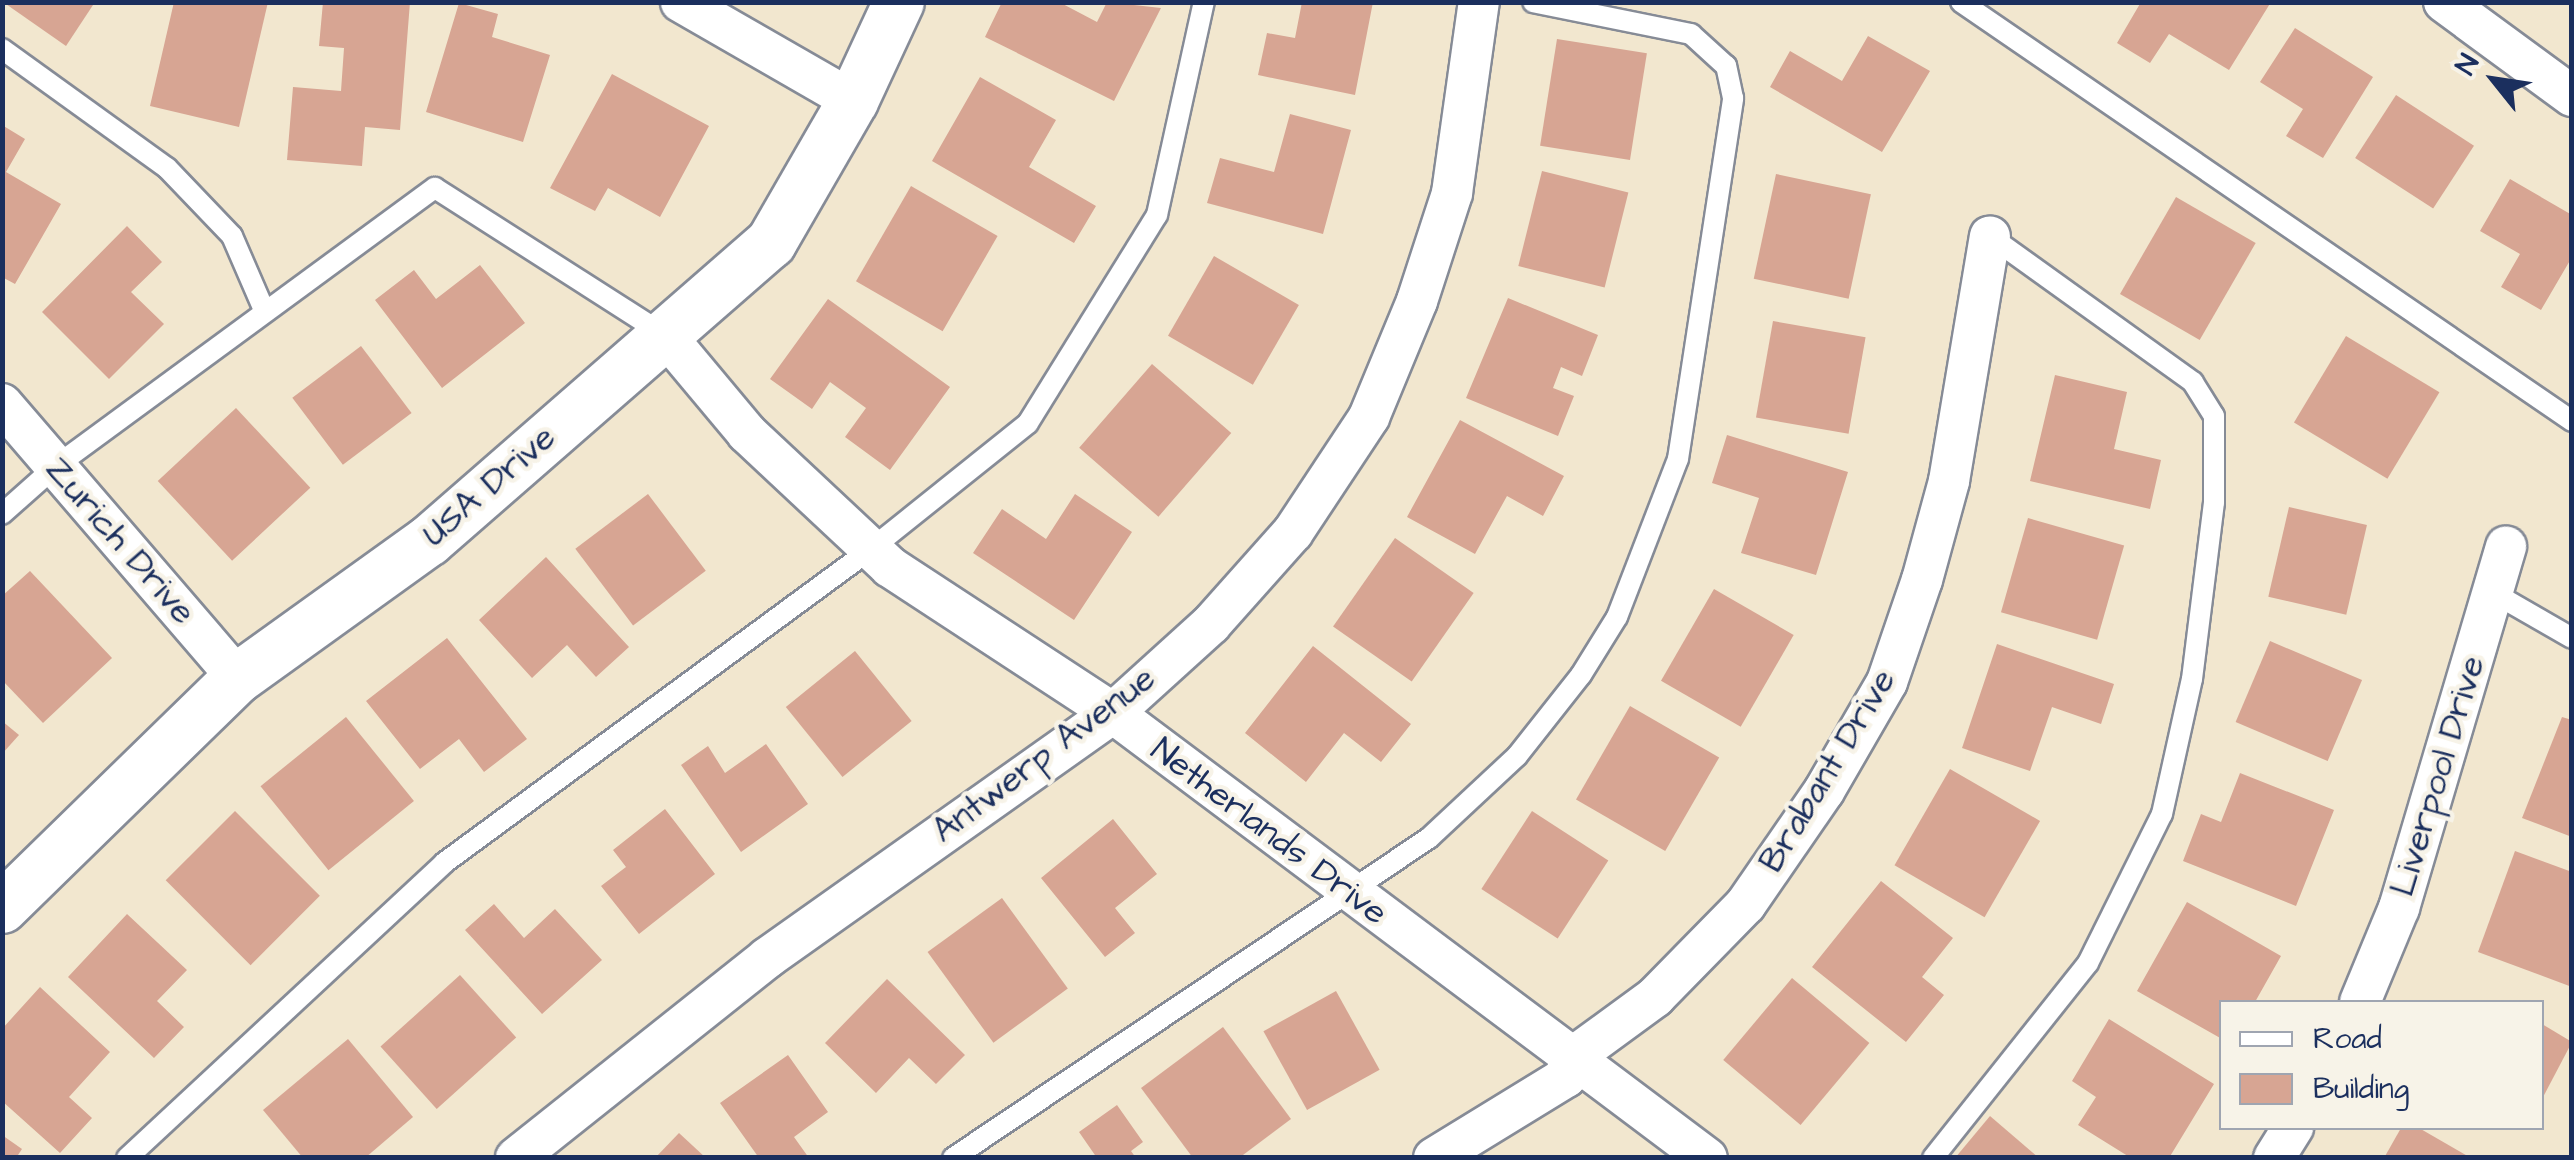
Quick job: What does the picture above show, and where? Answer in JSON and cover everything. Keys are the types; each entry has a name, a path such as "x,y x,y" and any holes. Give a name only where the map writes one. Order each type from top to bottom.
{"street":[{"path":"681,2 852,102"},
{"name":"USA Drive","path":"2,908 238,678 429,541 771,242 852,102 899,2"},
{"name":"Antwerp Avenue","path":"516,1158 766,958 1113,713 1211,624 1293,532 1369,417 1417,301 1452,192 1479,2"},
{"path":"2444,2 2572,96"},
{"name":"Brabant Drive","path":"1434,1158 1566,1078 1569,1060 1655,996 1746,904 1887,682 1949,480 1990,236"},
{"name":"Netherlands Drive","path":"666,336 747,433 871,549 1113,713 1569,1060 1707,1158"},
{"name":"Zurich Drive","path":"2,404 238,678"},
{"name":"Liverpool Drive","path":"2361,1000 2399,908 2506,546"},
{"path":"2274,1158 2292,1130"}],"lane":[{"path":"127,1158 444,863 871,549 1028,423 1157,215 1204,2"},
{"path":"953,1158 1344,889 1428,838 1517,756 1581,675 1617,616 1678,459 1733,98 1726,66 1691,34 1533,2"},
{"path":"1961,2 2572,421"},
{"path":"2,49 168,168 232,236 264,310"},
{"path":"2,514 56,466 435,188 666,336"},
{"path":"1933,1158 2088,963 2162,814 2192,678 2214,502 2214,416 2193,382 1990,236"},
{"path":"2492,592 2572,638"}],"building":[{"path":"3,2 95,2 66,46"},
{"path":"174,2 268,2 239,127 150,106"},
{"path":"323,2 410,2 400,130 365,127 362,166 287,160 293,87 341,91 344,48 319,46"},
{"path":"1002,2 1059,2 1097,22 1107,2 1161,8 1114,101 985,37"},
{"path":"1302,2 1373,2 1355,95 1258,75 1267,33 1295,38"},
{"path":"2141,2 2271,2 2229,70 2169,34 2150,63 2117,43"},
{"path":"459,3 498,14 492,37 550,55 523,142 426,112"},
{"path":"2295,28 2373,77 2323,158 2286,136 2303,109 2260,82"},
{"path":"1868,36 1930,71 1882,152 1770,87 1790,51 1842,81"},
{"path":"1557,39 1647,53 1630,160 1540,146"},
{"path":"612,74 709,126 660,217 608,188 595,211 550,188"},
{"path":"980,77 1056,120 1029,167 1096,206 1074,243 932,161"},
{"path":"2396,95 2474,146 2433,209 2355,158"},
{"path":"1290,114 1351,130 1323,234 1207,203 1220,158 1274,172"},
{"path":"2,125 25,139 6,172 61,204 15,284 2,277"},
{"path":"1542,171 1628,193 1605,288 1518,266"},
{"path":"1776,174 1871,194 1849,299 1754,279"},
{"path":"2510,179 2572,215 2572,257 2541,310 2501,287 2520,254 2480,231"},
{"path":"911,186 998,236 943,331 856,281"},
{"path":"2176,197 2256,243 2200,340 2120,294"},
{"path":"127,226 162,262 131,292 164,324 109,379 42,312"},
{"path":"1214,256 1299,305 1253,385 1168,336"},
{"path":"480,265 525,323 442,388 375,300 414,270 436,299"},
{"path":"1508,298 1598,335 1582,376 1561,367 1553,388 1574,396 1558,436 1466,398"},
{"path":"828,299 950,387 890,470 845,437 866,408 830,382 812,409 770,379"},
{"path":"1773,321 1866,337 1849,434 1756,418"},
{"path":"2346,336 2439,392 2387,479 2294,423"},
{"path":"361,346 412,413 343,465 292,398"},
{"path":"1152,364 1231,433 1158,517 1079,448"},
{"path":"2055,375 2127,392 2114,449 2161,460 2150,509 2030,481"},
{"path":"236,408 310,488 232,561 158,481"},
{"path":"1460,420 1564,476 1543,516 1507,496 1475,554 1407,517"},
{"path":"1727,435 1848,472 1816,575 1741,553 1759,498 1712,483"},
{"path":"648,494 706,571 633,625 575,549"},
{"path":"1075,494 1132,532 1074,620 973,553 1002,509 1046,539"},
{"path":"2289,507 2367,525 2346,615 2268,597"},
{"path":"2028,518 2124,546 2097,640 2001,612"},
{"path":"1395,538 1474,593 1412,682 1333,626"},
{"path":"546,557 629,647 596,677 567,645 532,678 479,620"},
{"path":"30,571 112,658 43,723 2,680 2,596"},
{"path":"1714,589 1794,635 1741,727 1661,681"},
{"path":"447,638 527,739 484,772 459,739 420,769 366,701"},
{"path":"2270,641 2362,680 2328,761 2236,722"},
{"path":"1997,644 2114,684 2101,724 2052,707 2030,771 1962,748"},
{"path":"1313,646 1411,724 1381,762 1344,733 1306,782 1245,733"},
{"path":"855,651 912,721 842,777 786,707"},
{"path":"1630,706 1719,758 1665,851 1576,800"},
{"path":"346,717 414,801 328,870 261,786"},
{"path":"2562,717 2572,720 2572,837 2522,818"},
{"path":"2,721 19,735 2,754"},
{"path":"766,744 808,804 741,852 681,765 708,746 725,773"},
{"path":"1950,769 2040,821 1985,917 1894,865"},
{"path":"2240,773 2334,810 2296,906 2183,861 2201,814 2221,822"},
{"path":"665,809 715,874 639,934 601,886 626,867 613,850"},
{"path":"235,811 320,896 251,965 166,880"},
{"path":"1532,811 1608,861 1558,939 1481,889"},
{"path":"1113,819 1157,874 1115,908 1135,933 1105,957 1041,878"},
{"path":"2515,851 2572,872 2572,987 2478,952"},
{"path":"1881,881 1953,938 1922,977 1944,995 1906,1042 1812,967"},
{"path":"1002,898 1068,989 993,1043 928,952"},
{"path":"2187,902 2281,956 2256,1000 2219,1000 2219,1037 2137,991"},
{"path":"494,904 524,938 555,909 602,960 542,1014 465,930"},
{"path":"127,914 187,970 157,1001 184,1027 154,1058 68,977"},
{"path":"460,975 516,1037 437,1109 380,1047"},
{"path":"1792,978 1869,1043 1801,1125 1723,1060"},
{"path":"887,979 965,1055 936,1084 909,1058 876,1093 825,1043"},
{"path":"40,987 110,1052 69,1097 92,1118 60,1153 2,1101 2,1029"},
{"path":"1336,991 1380,1070 1307,1110 1263,1031"},
{"path":"2109,1019 2214,1084 2169,1158 2131,1158 2078,1125 2096,1097 2072,1081"},
{"path":"2544,1025 2572,1042 2544,1095"},
{"path":"1223,1027 1291,1119 1239,1158 1193,1158 1141,1088"},
{"path":"348,1039 413,1117 365,1158 303,1158 263,1110"},
{"path":"788,1055 828,1112 794,1137 809,1158 759,1158 720,1103"},
{"path":"1117,1105 1143,1142 1131,1151 1136,1158 1097,1158 1079,1132"},
{"path":"1990,1116 2039,1158 1955,1158"},
{"path":"2400,1130 2422,1130 2471,1158 2384,1158"},
{"path":"679,1133 706,1158 655,1158"},
{"path":"2,1135 22,1149 16,1158 2,1158"}]}
